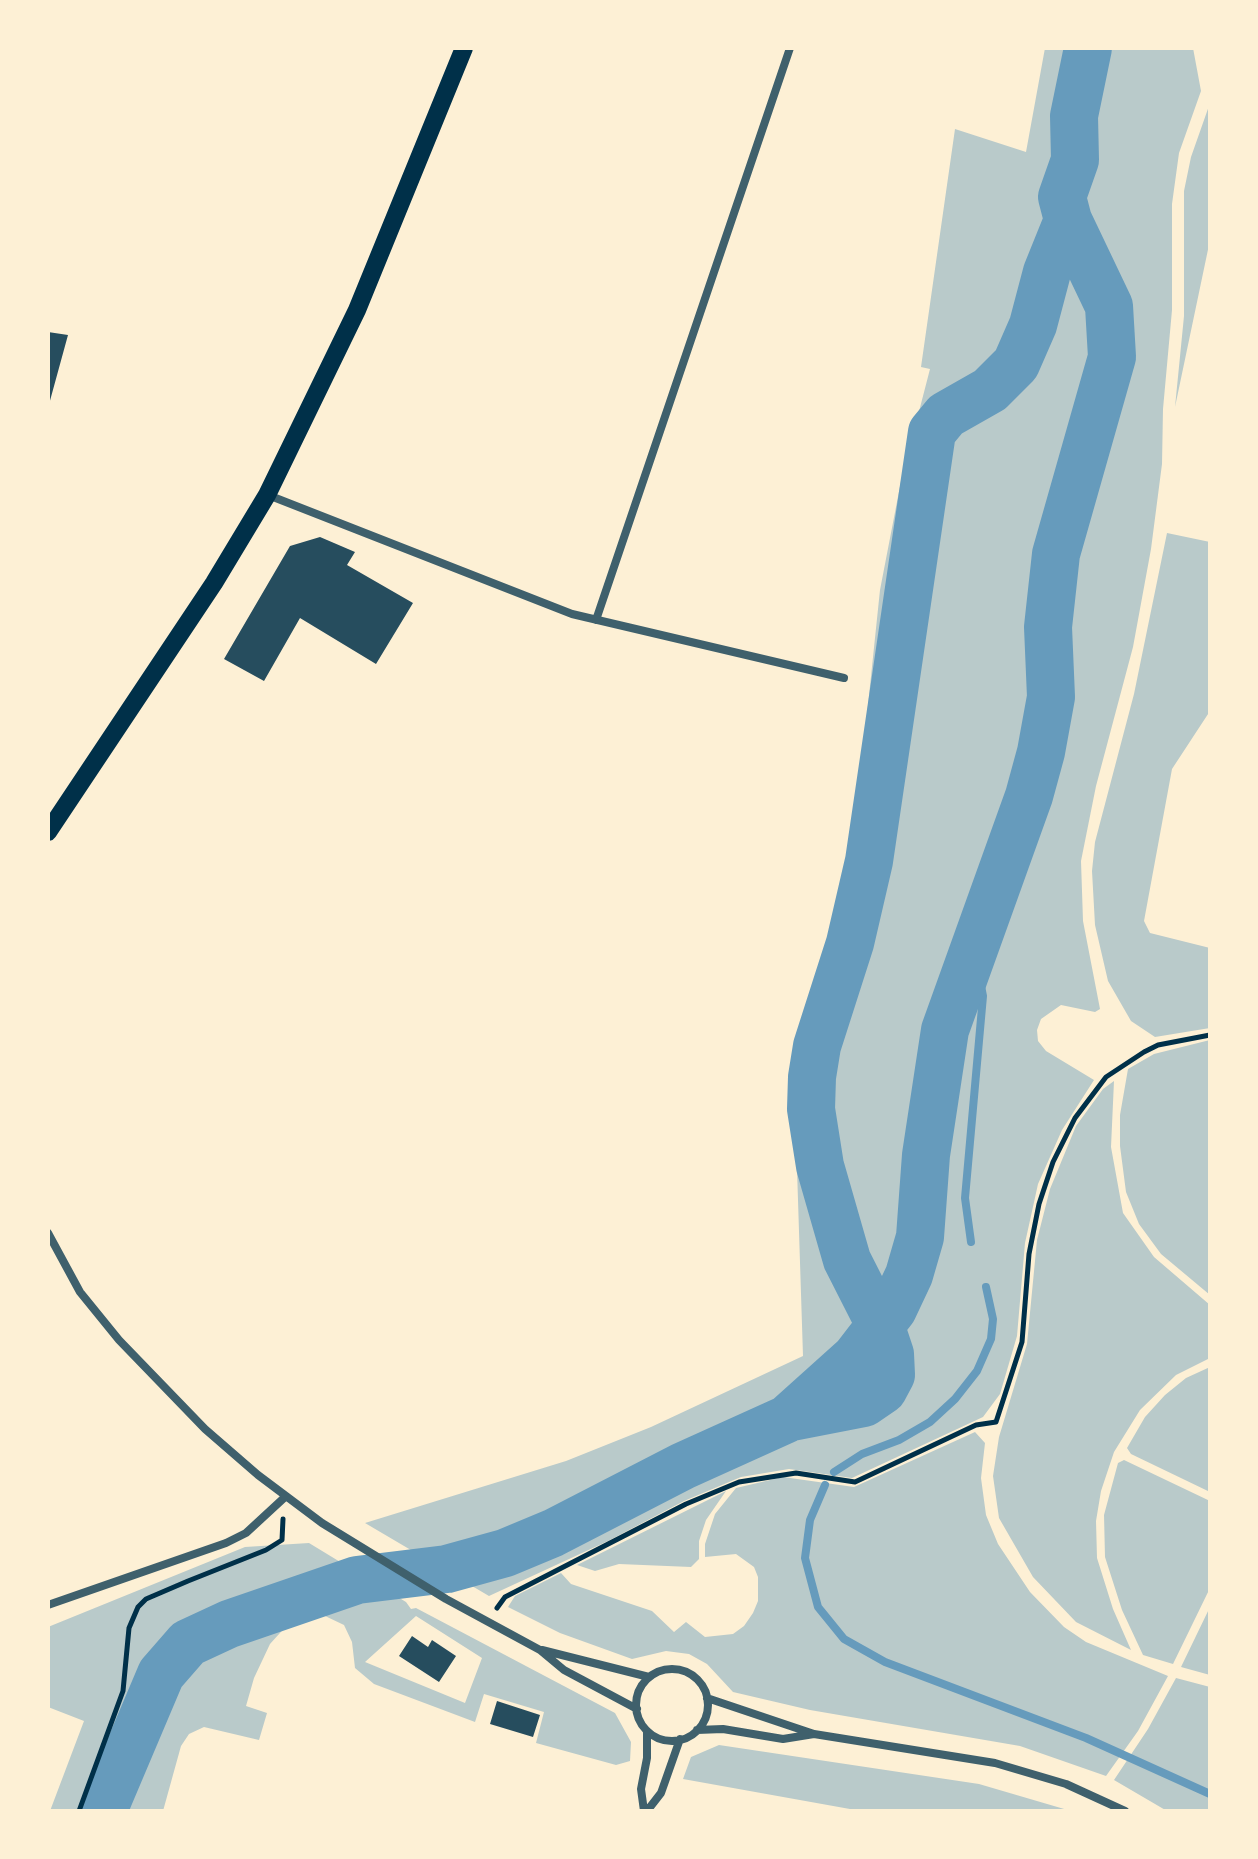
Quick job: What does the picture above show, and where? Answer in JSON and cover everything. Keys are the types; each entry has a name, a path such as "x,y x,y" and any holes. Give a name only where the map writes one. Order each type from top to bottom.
{"main road":[{"path":"48,832 214,583 267,495 351,324 464,48"}],"street":[{"path":"596,620 790,48"},
{"path":"267,495 545,605 596,620 844,678"},
{"path":"48,1233 80,1292 135,1358 205,1429 285,1497 446,1599 540,1650 564,1670 637,1709"},
{"path":"48,1605 226,1543 246,1533 285,1497"},
{"path":"540,1650 649,1677"},
{"path":"645,1811 641,1789 649,1744 647,1730 637,1709 639,1691 649,1677 667,1669 686,1672 698,1680 707,1698 707,1713 697,1730"},
{"path":"707,1698 814,1734 995,1763 1066,1784 1125,1811"},
{"path":"647,1730 660,1738 680,1739 697,1730 723,1729 783,1739 814,1734"},
{"path":"645,1811 661,1793 680,1739"}],"path":[{"path":"486,1621 505,1597 731,1485 788,1473 855,1482 976,1425 996,1422 1018,1362 1029,1254 1039,1204 1053,1162 1075,1118 1106,1077 1144,1052 1158,1045 1210,1035"},
{"path":"79,1811 123,1691 129,1628 138,1607 146,1599 243,1561 282,1540 285,1497"}],"shaded area":[{"path":"1045,48 1193,48 1201,91 1179,153 1172,204 1172,310 1163,409 1162,464 1151,549 1133,647 1096,786 1081,861 1083,921 1100,1009 1095,1012 1061,1005 1041,1019 1037,1030 1038,1041 1046,1051 1094,1080 1062,1130 1038,1184 1025,1243 1017,1336 1000,1394 983,1417 852,1478 789,1469 741,1477 684,1501 608,1541 489,1596 365,1523 566,1461 651,1427 803,1356 797,1169 790,1117 851,868 880,590 901,481 930,369 921,367 955,129 1026,152"},
{"path":"1210,103 1210,240 1175,407 1184,316 1184,191 1191,157"},
{"path":"1167,533 1210,542 1210,711 1172,769 1144,921 1150,933 1210,948 1210,1028 1155,1037 1131,1021 1108,981 1095,925 1092,871 1095,842 1134,694"},
{"path":"1210,1040 1210,1295 1161,1254 1139,1224 1126,1192 1120,1146 1120,1115 1128,1069 1154,1054"},
{"path":"1114,1081 1111,1147 1123,1213 1154,1257 1210,1305 1210,1358 1176,1375 1140,1410 1114,1452 1101,1491 1096,1521 1097,1558 1113,1609 1131,1650 1076,1622 1033,1577 999,1518 993,1476 999,1437 1027,1344 1037,1240 1050,1189 1076,1126 1103,1089"},
{"path":"1210,1367 1210,1492 1131,1454 1127,1448 1145,1417 1165,1395 1186,1378"},
{"path":"975,1432 985,1443 981,1478 986,1515 998,1544 1030,1592 1064,1627 1086,1642 1168,1676 1138,1731 1106,1776 1020,1746 810,1710 733,1692 707,1664 689,1654 666,1651 632,1659 560,1633 508,1607 515,1596 561,1573 571,1584 652,1611 674,1632 686,1622 705,1637 733,1634 744,1626 753,1613 758,1601 758,1577 754,1567 736,1554 705,1557 705,1544 715,1514 736,1488 783,1477 854,1487"},
{"path":"1124,1460 1210,1501 1210,1588 1173,1664 1143,1655 1122,1610 1105,1557 1104,1515 1118,1463"},
{"path":"726,1491 706,1520 699,1541 699,1559 691,1567 619,1564 595,1571 577,1565"},
{"path":"309,1543 406,1602 411,1609 416,1608 615,1713 631,1742 630,1761 616,1765 536,1743 544,1712 484,1694 475,1722 374,1684 355,1668 352,1642 344,1625 323,1615 289,1623 270,1644 254,1678 246,1706 267,1713 259,1740 204,1727 189,1734 181,1746 163,1811 50,1811 84,1721 48,1707 48,1627 245,1547","holes":["416,1616 482,1658 465,1703 365,1662"]},
{"path":"1210,1607 1210,1675 1181,1667"},
{"path":"1176,1678 1210,1687 1210,1811 1167,1811 1114,1780 1148,1729"},
{"path":"719,1745 979,1784 1071,1811 861,1811 683,1779 691,1757"}],"building":[{"path":"48,332 68,335 48,408"},
{"path":"320,537 355,552 347,565 413,603 376,664 300,618 264,681 224,659 290,546"},
{"path":"412,1636 428,1647 432,1640 456,1656 439,1682 399,1656"},
{"path":"497,1701 540,1715 533,1737 490,1724"}],"waterway":[{"path":"103,1811 161,1674 188,1643 229,1624 357,1580 447,1569 505,1553 553,1533 683,1466 787,1419 856,1357 893,1309 909,1275 920,1237 926,1155 945,1030 1029,796 1041,752 1051,697 1048,627 1056,554 1112,357 1109,306 1068,220 1062,197 1075,160 1074,116 1088,48"},
{"path":"792,1417 864,1403 883,1390 891,1375 890,1354 881,1327 847,1260 820,1166 811,1109 812,1077 817,1046 850,943 869,861 932,432 946,415 990,390 1016,364 1033,325 1047,272 1068,220"},
{"path":"971,1242 965,1198 983,996 973,945"},
{"path":"834,1472 862,1454 899,1440 930,1422 955,1399 977,1371 991,1339 993,1319 986,1287"},
{"path":"825,1485 810,1520 805,1558 818,1607 844,1639 885,1662 1086,1738 1210,1794"}]}
